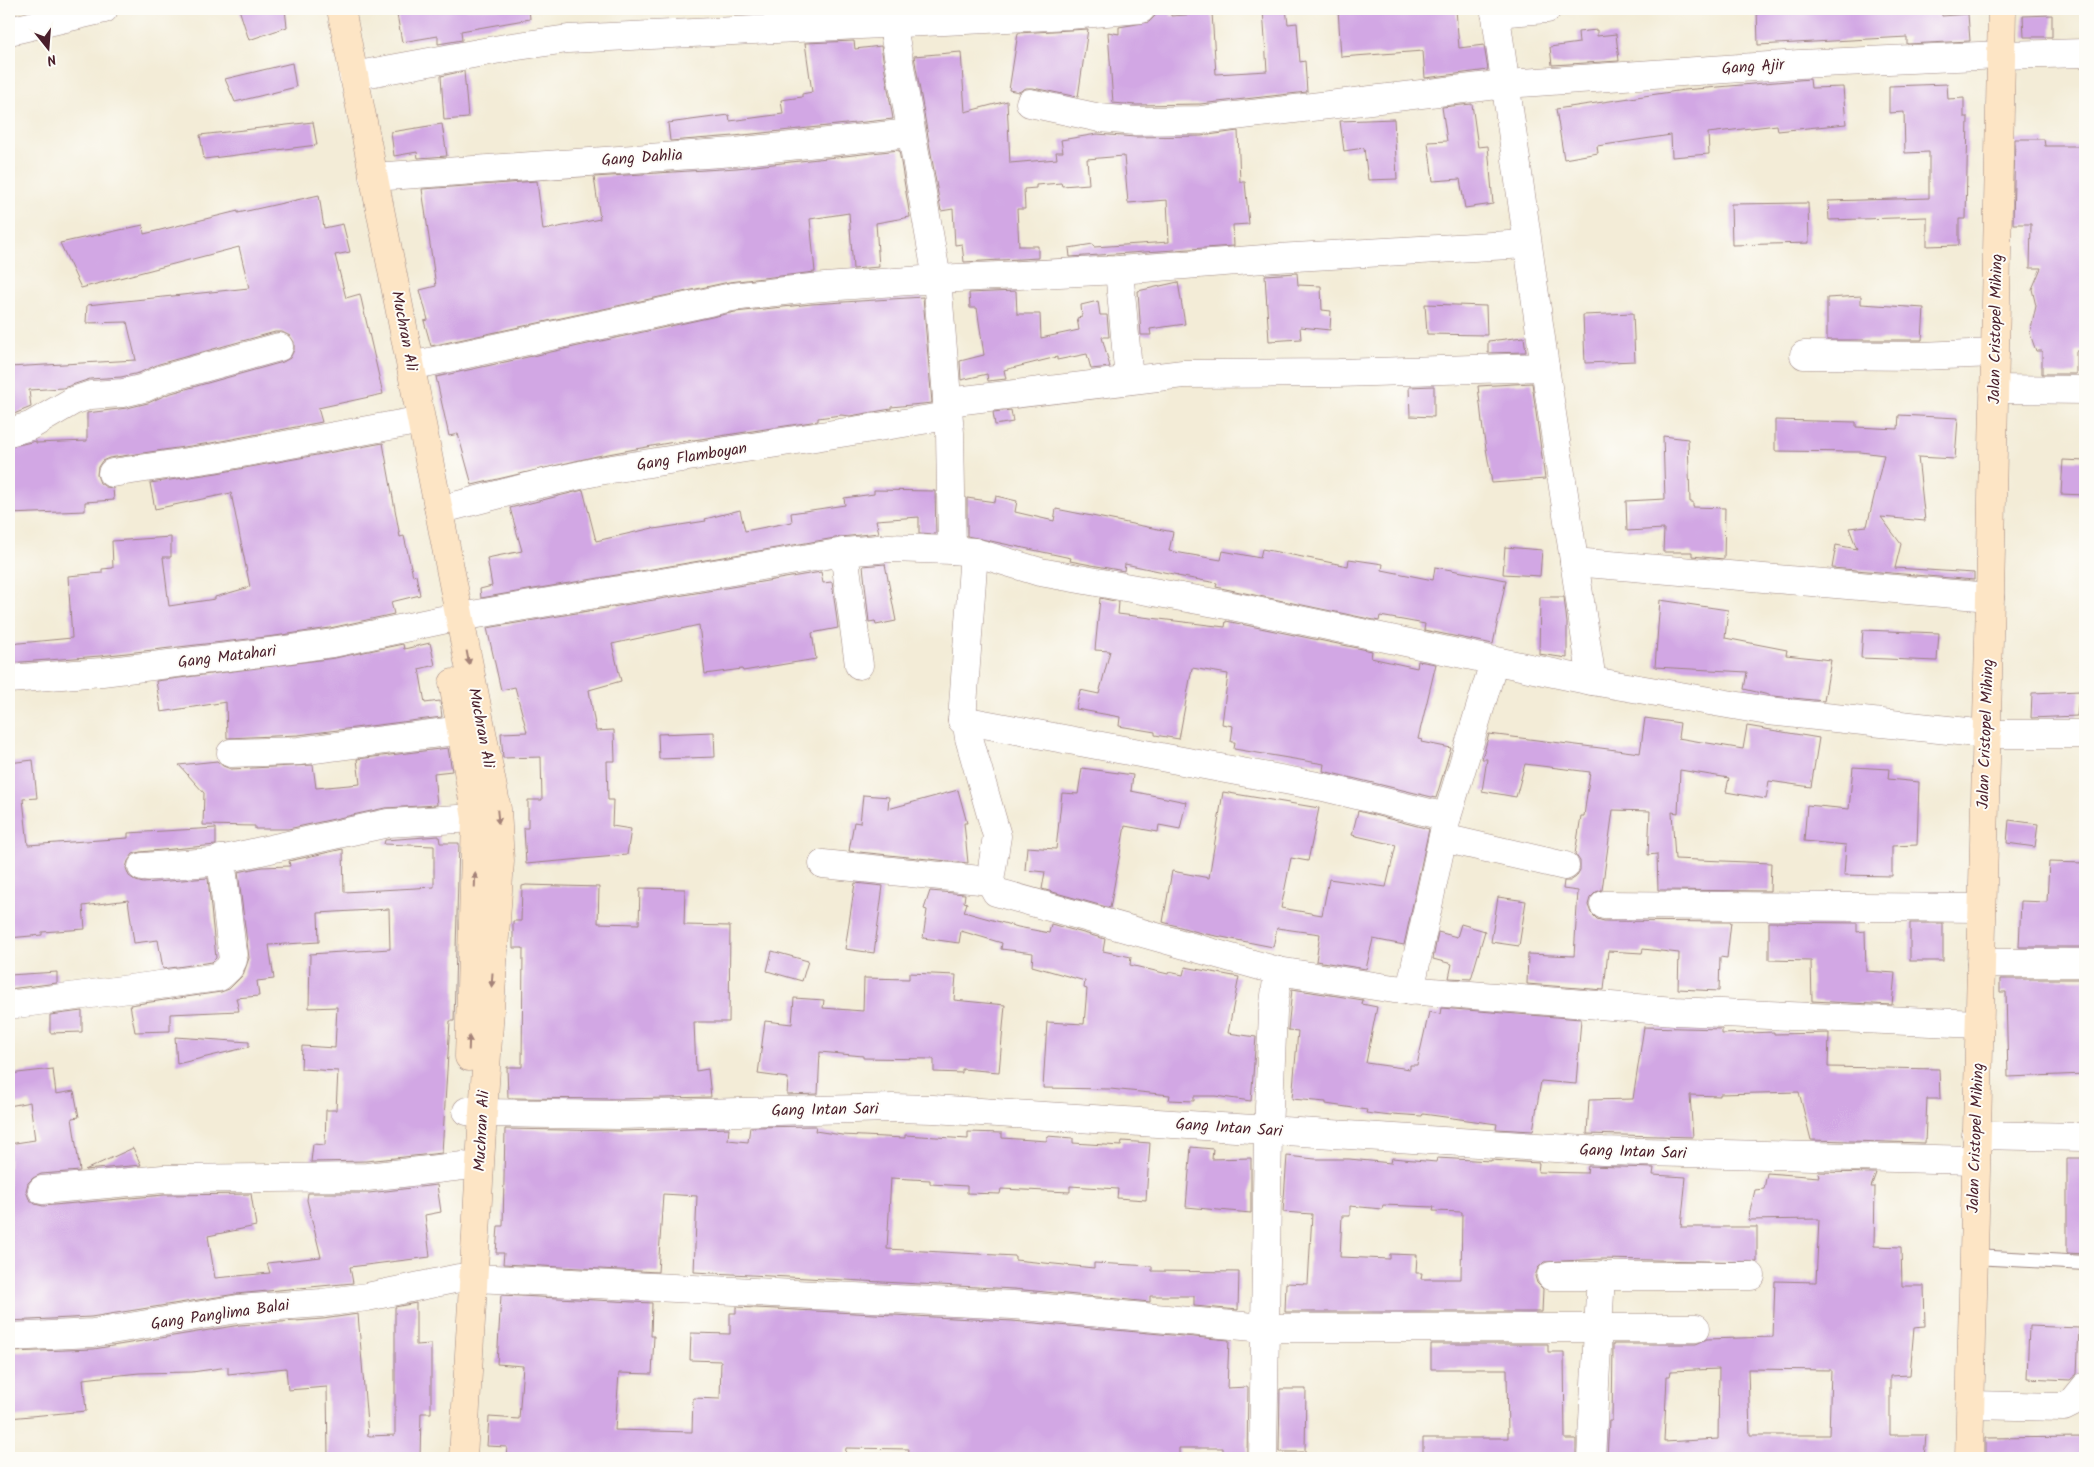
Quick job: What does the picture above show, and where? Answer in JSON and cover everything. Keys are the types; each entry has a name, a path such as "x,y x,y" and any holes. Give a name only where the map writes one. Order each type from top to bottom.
{"street":[{"path":"9,32 104,9"},
{"name":"Muchran Ali","path":"323,9 406,423 497,809 500,861 475,1112 463,1166 467,1278"},
{"name":"Muchran Ali","path":"341,9 439,510 462,730 476,818 475,1112 467,1278 459,1385 446,1458"},
{"path":"354,76 511,47 568,39 891,16 1070,15 1141,9"},
{"path":"1547,9 1495,11 1527,244 1592,681"},
{"name":"Jalan Cristopel Mihing","path":"1969,1458 2002,9"},
{"path":"891,16 910,133 938,280 950,433 963,551 962,720 967,725 968,738 997,836 990,881 996,892 1278,971 1410,991 1675,1011 1980,1024"},
{"name":"Gang Ajir","path":"1030,103 1100,118 1135,121 1201,120 1506,84 1799,64 2085,53"},
{"name":"Gang Dahlia","path":"373,177 735,152 910,133"},
{"path":"412,366 732,297 812,288 1527,244"},
{"path":"1118,270 1130,380"},
{"path":"9,432 30,426 73,400 91,395 123,393 144,388 163,379 279,347"},
{"path":"1804,355 1920,356 1995,353"},
{"name":"Gang Flamboyan","path":"439,510 589,473 948,409 1130,380 1183,374 1338,373 1545,367"},
{"path":"1994,389 2085,390"},
{"path":"112,473 214,458 406,423"},
{"name":"Gang Matahari","path":"9,679 102,672 333,643 451,618 844,552 888,548 963,551 1040,572 1232,606 1592,681 1768,711 1986,734 2085,734"},
{"path":"844,552 859,665"},
{"path":"1574,562 1990,598"},
{"path":"1410,991 1445,827 1494,662"},
{"path":"962,720 1323,787 1565,866"},
{"path":"231,753 299,750 462,730"},
{"path":"142,867 221,859 388,823 476,818"},
{"path":"9,1005 219,977 229,968 233,960 221,859"},
{"path":"823,864 990,881"},
{"path":"1604,905 1982,908"},
{"path":"1981,963 2085,963"},
{"path":"1263,1458 1268,1131 1272,1012 1278,971"},
{"name":"Gang Intan Sari","path":"475,1112 620,1115 917,1109 1603,1151 1976,1148 2085,1137"},
{"path":"42,1190 163,1179 368,1177 463,1166"},
{"path":"1551,1276 1751,1276"},
{"path":"1591,1458 1600,1327 1601,1276"},
{"name":"Gang Panglima Balai","path":"9,1337 93,1333 238,1309 322,1303 367,1297 467,1278 1013,1305 1265,1328 1696,1328"},
{"name":"Muchran Ali","path":"459,1385 463,1458"},
{"path":"1970,1405 2067,1406 2085,1387"}],"lane":[{"path":"1973,1257 2085,1263"}],"building":[{"path":"239,9 285,9 287,27 249,40"},
{"path":"396,9 529,9 530,19 461,31 462,40 438,44 438,36 402,42"},
{"path":"1263,9 1286,9 1288,24 1297,23 1300,62 1305,61 1307,92 1200,104 1136,105 1113,103 1108,32 1119,34 1119,27 1149,22 1155,16 1156,11 1171,10 1171,16 1212,13 1216,74 1267,71"},
{"path":"1338,9 1456,9 1459,48 1484,45 1488,70 1425,78 1423,51 1341,57"},
{"path":"1757,9 1941,9 1942,16 1968,14 1970,41 1907,44 1907,37 1758,45"},
{"path":"2052,15 2052,37 2024,37 2023,16"},
{"path":"1088,29 1078,97 1033,88 1026,88 1019,92 1009,90 1018,33"},
{"path":"1597,30 1597,36 1616,34 1619,61 1552,65 1550,47 1579,43 1578,32"},
{"path":"854,41 855,49 881,46 893,119 670,141 668,123 729,115 730,121 783,114 781,100 802,97 802,94 812,92 805,43"},
{"path":"961,52 965,112 1007,101 1010,163 1057,159 1056,152 1063,152 1061,140 1097,134 1135,137 1201,136 1238,131 1240,182 1245,182 1249,224 1233,225 1234,246 1070,257 1069,248 1093,244 1094,247 1169,242 1167,200 1128,203 1124,156 1087,159 1089,184 1062,186 1061,183 1036,185 1036,188 1024,189 1025,209 1017,209 1019,246 1038,246 1038,258 964,262 962,244 955,245 953,209 941,211 914,56"},
{"path":"292,63 296,87 235,102 225,79"},
{"path":"464,71 468,118 444,120 441,76"},
{"path":"1810,79 1811,88 1843,87 1846,124 1778,131 1777,125 1708,133 1709,154 1672,157 1671,135 1597,146 1598,153 1564,159 1556,109 1684,90"},
{"path":"1947,84 1948,99 1964,98 1964,117 1968,117 1966,219 1959,219 1959,245 1927,246 1927,217 1829,220 1828,201 1929,198 1929,152 1905,153 1904,112 1889,113 1889,86"},
{"path":"1472,104 1478,147 1488,146 1493,204 1465,208 1460,179 1433,181 1428,142 1447,141 1442,107"},
{"path":"1394,119 1397,179 1368,180 1364,148 1344,151 1340,121"},
{"path":"313,122 317,145 204,159 200,135"},
{"path":"442,124 447,156 418,158 417,152 394,156 391,132"},
{"path":"2015,139 2044,139 2045,146 2085,146 2085,351 2076,351 2076,374 2042,374 2042,351 2036,351 2030,334 2036,306 2032,289 2041,268 2030,268 2031,224 2013,224"},
{"path":"899,150 910,217 876,223 879,267 853,269 849,213 810,219 815,272 729,282 431,346 424,321 428,320 420,290 436,286 422,189 537,181 543,230 600,219 594,177 737,168"},
{"path":"319,195 324,228 343,224 350,252 335,255 346,298 360,294 383,394 318,408 322,422 211,443 109,458 102,461 98,467 97,475 100,483 106,487 113,488 114,500 85,502 85,511 9,514 9,447 36,441 36,443 87,441 87,413 127,408 148,403 168,394 283,362 290,358 294,350 294,342 290,336 282,332 275,332 159,364 139,373 121,377 90,379 63,388 29,390 31,407 9,416 9,367 136,360 127,322 86,323 87,305 249,288 239,247 81,288 60,243 143,225 144,234 238,211 238,213"},
{"path":"1808,203 1809,243 1732,245 1731,204"},
{"path":"1297,273 1298,285 1321,286 1322,310 1331,311 1330,330 1300,327 1301,339 1269,341 1265,275"},
{"path":"1178,282 1185,324 1150,329 1151,335 1141,335 1138,291"},
{"path":"1016,291 1017,314 1040,314 1041,338 1079,330 1077,318 1082,317 1081,305 1098,301 1100,315 1107,315 1109,337 1102,337 1110,367 1091,369 1087,354 1057,360 1057,357 1004,370 1006,379 988,381 987,374 961,380 960,361 984,355 977,308 970,308 969,293"},
{"path":"1861,296 1861,304 1924,308 1922,340 1827,340 1827,298"},
{"path":"923,297 932,403 891,407 891,409 850,416 841,415 818,418 818,421 674,442 597,456 472,485 458,434 449,436 436,377 735,312 812,304"},
{"path":"1425,304 1486,306 1487,335 1427,334"},
{"path":"1633,313 1635,361 1585,363 1583,315"},
{"path":"1524,337 1526,352 1488,353 1488,341"},
{"path":"1532,383 1545,479 1492,483 1478,386"},
{"path":"1434,386 1434,417 1410,416 1409,387"},
{"path":"1011,410 1013,422 995,425 993,412"},
{"path":"1899,415 1958,418 1955,459 1918,457 1925,521 1881,517 1901,544 1895,568 1974,573 1974,580 1832,568 1836,545 1857,549 1849,528 1867,526 1884,455 1861,452 1775,451 1775,420 1856,422 1856,427 1898,429"},
{"path":"1663,436 1688,439 1690,502 1693,502 1693,507 1725,508 1724,559 1692,556 1692,552 1663,552 1664,529 1627,531 1626,501 1665,499"},
{"path":"383,443 400,537 404,536 413,576 416,575 420,595 391,602 394,614 330,628 275,636 100,656 9,663 9,644 72,638 68,576 102,573 102,569 113,568 112,541 171,537 171,557 163,557 169,606 215,599 215,597 250,587 231,493 155,509 150,483"},
{"path":"2063,460 2085,461 2085,495 2061,494"},
{"path":"583,490 596,541 653,528 706,521 705,519 740,510 745,531 792,522 791,513 845,505 844,498 874,494 874,490 935,491 936,534 919,533 919,517 876,520 879,533 841,537 481,598 480,589 492,586 487,558 522,551 510,508"},
{"path":"996,496 1017,501 1015,512 1054,521 1056,509 1173,532 1169,551 1221,560 1223,551 1260,558 1262,549 1348,566 1349,559 1383,564 1382,570 1433,580 1435,567 1506,580 1493,644 1424,630 1425,624 1380,616 1379,621 1216,587 1217,583 1125,564 1124,571 1070,561 1071,558 967,536 967,498 995,502"},
{"path":"1505,547 1542,550 1540,576 1503,574"},
{"path":"885,564 896,621 876,625 875,621 869,622 863,566"},
{"path":"821,572 823,583 832,582 838,628 812,633 816,659 743,671 742,669 705,674 699,625 612,644 621,681 589,690 596,731 614,730 615,761 607,761 608,800 613,800 612,826 631,829 627,855 526,864 524,828 528,828 528,800 542,800 541,757 503,758 501,733 527,732 515,687 501,690 487,628"},
{"path":"1540,597 1564,597 1567,623 1567,658 1539,654"},
{"path":"1100,598 1119,602 1118,614 1225,627 1226,621 1372,651 1371,658 1417,668 1418,661 1436,664 1418,739 1422,740 1421,742 1451,748 1436,798 1323,771 1324,764 1234,749 1235,742 1231,742 1233,726 1222,724 1228,674 1192,668 1179,739 1155,735 1155,732 1119,726 1120,717 1076,709 1080,690 1099,694 1110,651 1095,650"},
{"path":"1660,600 1728,610 1725,638 1787,650 1786,655 1831,660 1824,701 1773,696 1744,689 1747,672 1655,667"},
{"path":"1863,630 1939,633 1937,661 1861,658"},
{"path":"430,643 435,665 419,669 425,703 440,701 442,717 298,735 227,738 226,702 161,712 156,681 335,658 403,644 404,649"},
{"path":"2080,691 2077,716 2031,718 2032,693"},
{"path":"1645,718 1680,723 1678,738 1743,749 1747,726 1819,738 1811,787 1769,781 1766,799 1726,792 1729,778 1680,770 1678,813 1672,812 1675,859 1771,863 1770,891 1658,890 1657,854 1648,855 1650,811 1613,810 1602,890 1596,892 1590,898 1588,905 1591,913 1597,919 1604,921 1731,922 1727,958 1720,957 1719,991 1678,989 1679,953 1643,949 1642,953 1608,951 1604,990 1527,984 1528,954 1574,956 1578,891 1563,889 1564,881 1570,881 1576,877 1580,870 1580,861 1575,854 1581,816 1584,816 1590,772 1525,764 1516,797 1482,791 1487,759 1482,759 1489,734 1640,753"},
{"path":"714,732 715,757 659,759 658,734"},
{"path":"448,748 452,771 434,773 437,805 385,808 288,829 255,829 255,826 203,825 204,793 179,765 217,761 231,769 313,765 316,788 360,784 357,759"},
{"path":"33,760 37,798 23,799 28,845 128,838 128,833 216,828 216,845 140,852 133,854 126,868 129,876 143,883 208,878 216,958 212,962 163,969 158,940 134,943 128,900 83,906 85,929 42,932 42,935 9,938 9,763"},
{"path":"1853,767 1889,769 1888,779 1919,782 1917,845 1892,846 1892,876 1844,875 1846,845 1804,841 1807,805 1849,809"},
{"path":"1082,768 1133,775 1131,791 1186,802 1180,829 1159,825 1158,832 1125,826 1110,908 1042,889 1045,872 1025,870 1027,847 1056,849 1062,793 1078,794"},
{"path":"958,790 967,823 964,823 968,863 849,851 854,822 860,823 863,795 889,797 888,809"},
{"path":"1223,792 1319,808 1308,861 1291,858 1281,908 1322,915 1329,879 1386,887 1396,845 1352,835 1358,811 1429,829 1404,945 1373,939 1366,969 1316,961 1320,934 1277,928 1273,947 1201,933 1163,922 1172,871 1209,878"},
{"path":"2009,820 2038,824 2035,847 2007,843"},
{"path":"439,836 440,843 459,843 454,1021 450,1021 442,1153 366,1161 311,1162 313,1144 325,1145 326,1110 336,1110 338,1071 301,1069 302,1046 335,1048 337,1007 309,1008 310,954 390,949 389,909 318,913 319,942 269,945 274,979 257,981 259,996 236,998 239,1011 170,1014 170,1031 135,1032 130,1005 221,992 229,989 243,975 249,958 238,872 262,867 290,866 289,861 343,849 344,892 434,887 434,846 384,844 385,840"},
{"path":"2049,862 2085,863 2085,947 2019,947 2021,901 2047,902"},
{"path":"855,883 883,886 874,953 845,949"},
{"path":"522,886 599,887 598,923 639,924 640,888 685,889 684,925 730,926 729,1022 694,1022 696,1071 708,1069 711,1097 620,1099 508,1098 507,1067 522,1067 523,948 513,948 513,921 521,921"},
{"path":"930,891 965,894 964,902 967,903 964,912 1018,927 1049,933 1051,924 1105,939 1103,951 1131,957 1130,965 1168,974 1169,972 1183,975 1185,967 1239,977 1228,1033 1256,1037 1251,1101 1215,1096 1194,1096 1194,1101 1169,1100 1170,1095 1110,1089 1043,1088 1047,1022 1084,1024 1087,989 1084,988 1085,981 1032,966 1033,953 1001,949 1002,943 961,931 959,943 923,938 927,910 924,909"},
{"path":"1498,897 1526,901 1519,946 1491,942"},
{"path":"1769,922 1857,923 1857,932 1865,931 1866,971 1895,973 1892,1005 1812,1001 1811,961 1769,960"},
{"path":"1910,923 1943,923 1943,961 1910,961"},
{"path":"1461,924 1485,931 1471,979 1449,978 1452,964 1433,959 1438,932 1457,937"},
{"path":"772,951 808,961 802,981 767,971"},
{"path":"57,972 57,983 9,989 9,975"},
{"path":"909,973 956,975 954,1000 1005,1005 999,1072 962,1069 962,1073 934,1072 934,1059 863,1058 863,1056 820,1052 818,1094 787,1095 788,1078 758,1074 765,1021 792,1024 794,998 824,1000 823,1008 863,1011 864,978 909,979"},
{"path":"2000,979 2085,979 2085,1074 2008,1077 2006,992 2000,992"},
{"path":"1292,989 1363,1000 1362,1004 1377,1007 1366,1063 1410,1069 1410,1065 1417,1065 1429,1012 1440,1014 1441,1008 1581,1019 1576,1084 1541,1081 1533,1131 1496,1129 1497,1124 1423,1114 1422,1116 1392,1114 1391,1116 1366,1113 1367,1110 1326,1104 1326,1102 1292,1099 1298,1031 1288,1030"},
{"path":"82,1011 82,1032 50,1033 50,1015"},
{"path":"1644,1027 1722,1029 1722,1034 1774,1032 1774,1034 1829,1033 1828,1067 1939,1069 1940,1099 1927,1099 1925,1143 1811,1140 1799,1092 1720,1094 1720,1096 1690,1095 1693,1137 1587,1134 1589,1100 1633,1099"},
{"path":"175,1037 249,1042 249,1047 177,1064"},
{"path":"53,1069 56,1094 74,1091 79,1117 72,1118 80,1171 41,1174 33,1178 28,1183 26,1191 29,1199 35,1204 43,1206 164,1195 251,1194 256,1226 208,1236 215,1278 270,1273 267,1263 321,1257 307,1200 308,1193 369,1193 437,1185 441,1212 425,1215 430,1257 350,1267 353,1283 236,1294 91,1317 9,1321 9,1144 35,1140 30,1102 9,1106 9,1074"},
{"path":"816,1126 815,1131 842,1135 905,1138 905,1135 968,1139 968,1132 1002,1133 1002,1138 1047,1141 1047,1136 1073,1138 1073,1143 1121,1146 1122,1141 1150,1143 1146,1200 1117,1198 1118,1189 1070,1186 1070,1192 1001,1189 1000,1194 967,1193 967,1186 930,1184 930,1180 891,1178 887,1249 1015,1256 1015,1260 1094,1268 1094,1263 1152,1266 1152,1271 1239,1272 1238,1310 1194,1306 1194,1296 1150,1296 1150,1302 1014,1289 694,1272 697,1196 663,1194 658,1272 503,1264 504,1253 496,1253 498,1226 503,1226 505,1129 620,1131 729,1128 728,1140 748,1142 750,1127"},
{"path":"1191,1147 1213,1149 1212,1159 1251,1158 1251,1213 1186,1207"},
{"path":"133,1148 141,1165 85,1170"},
{"path":"1287,1156 1391,1163 1392,1158 1436,1162 1437,1158 1539,1163 1538,1172 1587,1173 1588,1166 1654,1168 1653,1175 1686,1177 1681,1227 1757,1227 1757,1262 1601,1259 1544,1262 1538,1268 1535,1276 1537,1283 1543,1289 1542,1312 1285,1312 1286,1283 1308,1284 1312,1214 1283,1212","holes":["1383,1205 1434,1207 1433,1211 1462,1212 1461,1279 1421,1279 1422,1273 1416,1273 1417,1255 1390,1254 1390,1259 1340,1257 1342,1216 1350,1216 1350,1206 1382,1209"]},
{"path":"2067,1158 2085,1158 2085,1254 2067,1253"},
{"path":"1818,1172 1876,1173 1871,1187 1875,1187 1874,1246 1901,1247 1902,1286 1924,1286 1925,1326 1914,1327 1910,1375 1890,1376 1890,1435 1926,1435 1924,1458 1607,1458 1609,1421 1612,1421 1613,1344 1696,1344 1707,1339 1773,1337 1775,1281 1816,1282 1819,1219 1748,1220 1755,1190 1764,1189 1767,1173 1819,1177","holes":["1719,1369 1718,1439 1664,1442 1667,1376 1670,1376 1671,1371","1748,1369 1831,1370 1829,1435 1750,1435"]},
{"path":"501,1295 652,1303 651,1336 654,1336 652,1374 619,1373 615,1430 692,1432 693,1398 720,1399 721,1361 690,1360 691,1333 730,1334 730,1313 736,1313 736,1307 1012,1321 1229,1340 1227,1388 1248,1387 1247,1458 1223,1458 1223,1448 1179,1448 1179,1458 1046,1456 1046,1458 908,1458 909,1449 846,1448 845,1458 602,1458 545,1454 545,1458 506,1458 507,1447 487,1446 489,1417 519,1419 523,1366 497,1364"},
{"path":"416,1303 416,1345 431,1344 431,1413 421,1413 420,1458 328,1458 327,1387 288,1390 286,1368 228,1374 228,1367 192,1372 139,1373 83,1379 86,1411 9,1418 9,1352 94,1349 240,1325 323,1319 358,1314 368,1436 395,1435 395,1307"},
{"path":"2029,1326 2079,1328 2077,1374 2070,1380 2027,1378"},
{"path":"1431,1344 1548,1344 1548,1352 1564,1352 1565,1439 1576,1439 1576,1458 1423,1458 1423,1438 1508,1438 1507,1369 1431,1369"},
{"path":"1280,1389 1306,1389 1305,1452 1279,1452"},
{"path":"2085,1437 2085,1458 1985,1458 1985,1438"}]}
